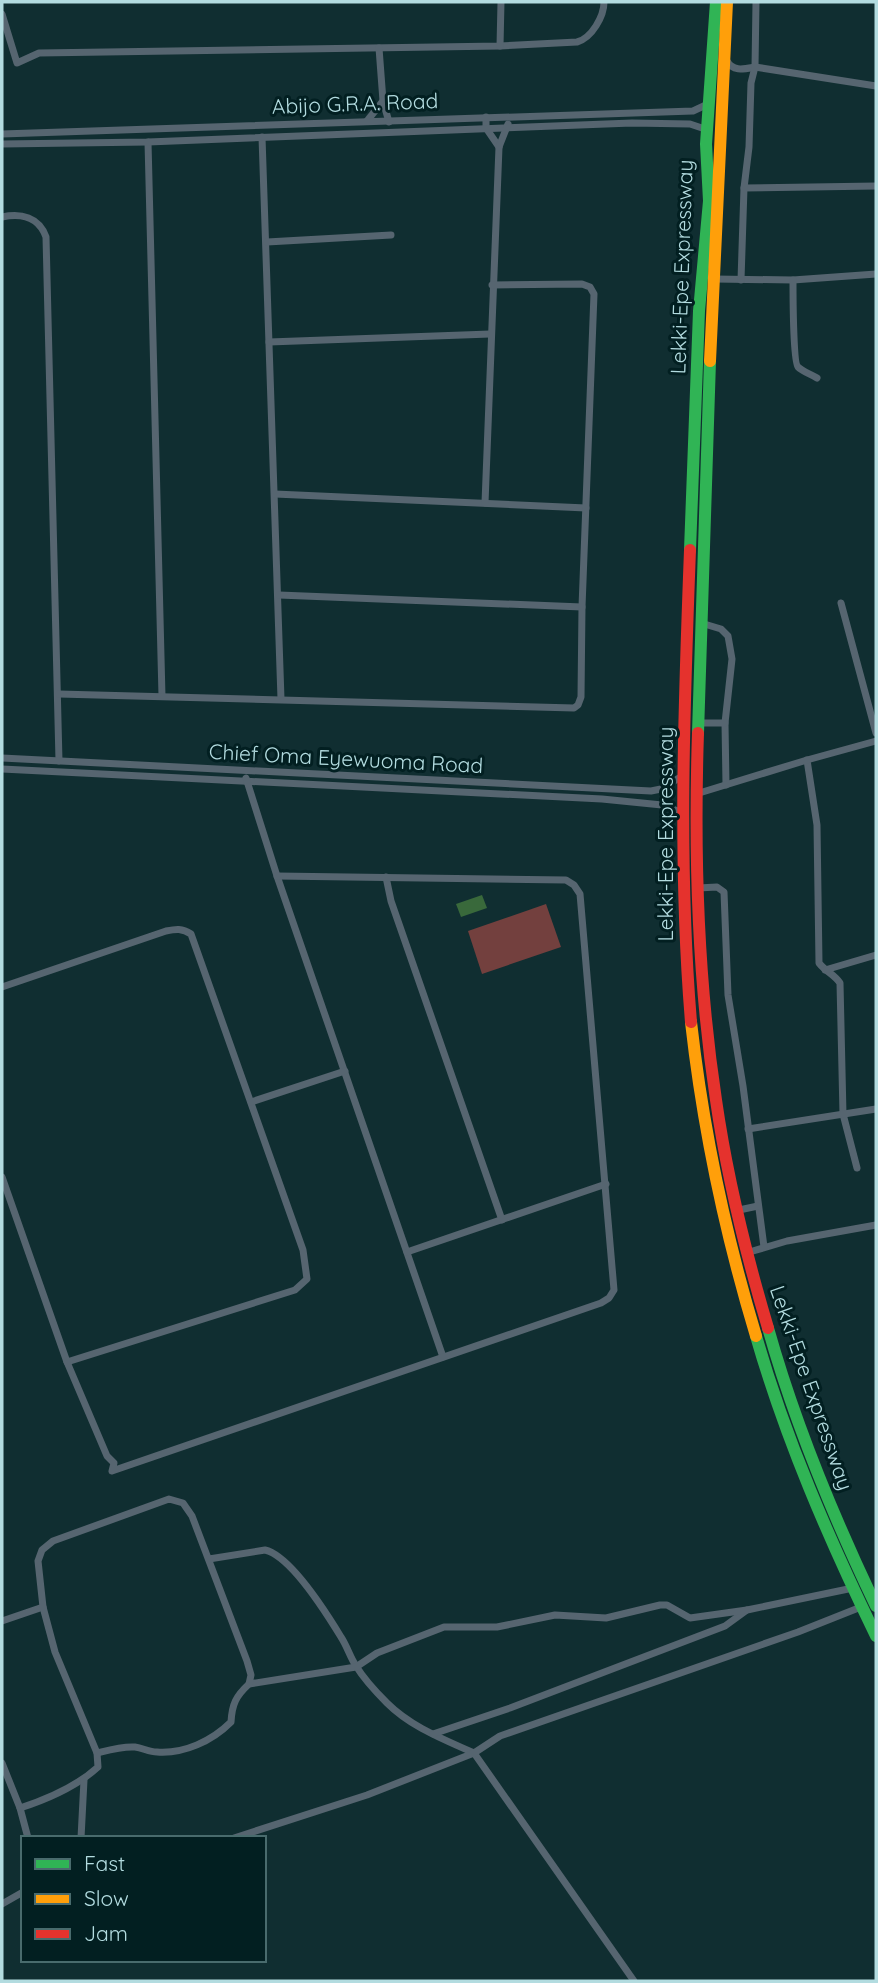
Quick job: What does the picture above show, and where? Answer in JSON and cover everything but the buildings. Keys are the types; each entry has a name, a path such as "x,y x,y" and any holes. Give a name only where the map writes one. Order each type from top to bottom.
{"highway":[{"name":"Lekki-Epe Expressway","path":"716,2 706,148 709,184 699,313 701,623 696,794 698,888 708,1041 716,1101 746,1253 781,1375 836,1522 876,1606"},
{"name":"Lekki-Epe Expressway","path":"727,2 715,279 700,473 688,575 683,813 686,955 695,1061 720,1198 770,1382 803,1474 876,1636"}],"street":[{"path":"500,46 501,2"},
{"path":"2,14 18,63 38,53 500,46 585,40 604,13 604,2"},
{"path":"741,280 744,188 749,148 751,83 755,67 757,2"},
{"path":"379,48 383,101 389,122"},
{"path":"725,57 730,66 737,69 755,67 876,86"},
{"path":"367,121 383,101"},
{"name":"Abijo G.R.A. Road","path":"2,134 693,111 708,104"},
{"path":"485,503 499,147 508,128 508,116"},
{"path":"486,117 486,128 499,147"},
{"name":"Abijo G.R.A. Road","path":"2,144 148,142 632,123 690,124 708,130"},
{"path":"262,137 281,699"},
{"path":"148,142 162,696"},
{"path":"744,188 876,186"},
{"path":"2,217 22,216 35,220 43,228 46,237 59,761"},
{"path":"267,242 391,235"},
{"path":"715,279 793,280 876,274"},
{"path":"793,280 796,344 794,359 797,367 817,378"},
{"path":"59,694 574,708 578,705 581,697 594,294 590,287 582,284 492,285"},
{"path":"269,342 491,334"},
{"path":"275,494 586,508"},
{"path":"279,595 582,607"},
{"path":"841,603 876,733"},
{"path":"701,623 721,629 728,636 732,659 725,723 726,785"},
{"path":"697,723 725,723"},
{"path":"696,794 876,741"},
{"name":"Chief Oma Eyewuoma Road","path":"2,758 651,791 661,789 684,775"},
{"path":"807,760 817,825 819,963 824,970 835,975 840,983 843,1114 857,1168"},
{"name":"Chief Oma Eyewuoma Road","path":"2,769 614,800 662,805 683,813"},
{"path":"247,772 246,781 277,876 443,1357"},
{"path":"2,1177 67,1362 107,1456 114,1463 112,1471 609,1298 614,1290 606,1184 580,894 574,885 566,880 277,876"},
{"path":"386,877 391,901 502,1220"},
{"path":"698,888 718,887 724,892 728,995 764,1247"},
{"path":"2,987 166,931 185,929 191,934 303,1250 307,1279 295,1290 67,1362"},
{"path":"824,970 876,955"},
{"path":"251,1102 345,1072"},
{"path":"748,1129 876,1109"},
{"path":"407,1252 606,1184"},
{"path":"739,1210 758,1206"},
{"path":"746,1253 876,1225"},
{"path":"20,1808 84,1780 98,1767 97,1753 55,1652 43,1607 38,1561 42,1550 53,1541 169,1499 183,1503 192,1516 249,1668 249,1684"},
{"path":"209,1559 265,1550 274,1552 302,1582 342,1638 356,1667 386,1702 405,1719 474,1753 634,1981"},
{"path":"97,1753 136,1747 156,1752 179,1751 220,1733 231,1722 236,1696 249,1684 356,1667 377,1653 447,1626 497,1627 555,1615 606,1618 660,1605 667,1605 690,1618 747,1610 853,1588"},
{"path":"2,1621 43,1607"},
{"path":"240,1836 367,1795 474,1753 500,1737 798,1632 861,1607"},
{"path":"433,1734 510,1708 726,1626 747,1610"},
{"path":"2,1763 20,1808 27,1836"},
{"path":"81,1836 84,1780"},
{"path":"2,1892 12,1896"},
{"path":"2,1904 21,1892"}],"shaded area":[{"path":"482,895 487,908 461,917 456,904"},
{"path":"546,904 561,947 482,974 468,931"}],"traffic: fast":[{"path":"690,550 699,311 709,201 706,144 716,2"},
{"path":"698,733 710,361"},
{"path":"768,1328 816,1469 876,1606"},
{"path":"756,1336 810,1489 876,1636"}],"traffic: slow":[{"path":"710,361 727,2"},
{"path":"691,1022 716,1180 734,1259 756,1336"}],"traffic: jam":[{"path":"690,550 683,845 691,1022"},
{"path":"698,733 699,917 710,1055 731,1186 768,1328"}]}
